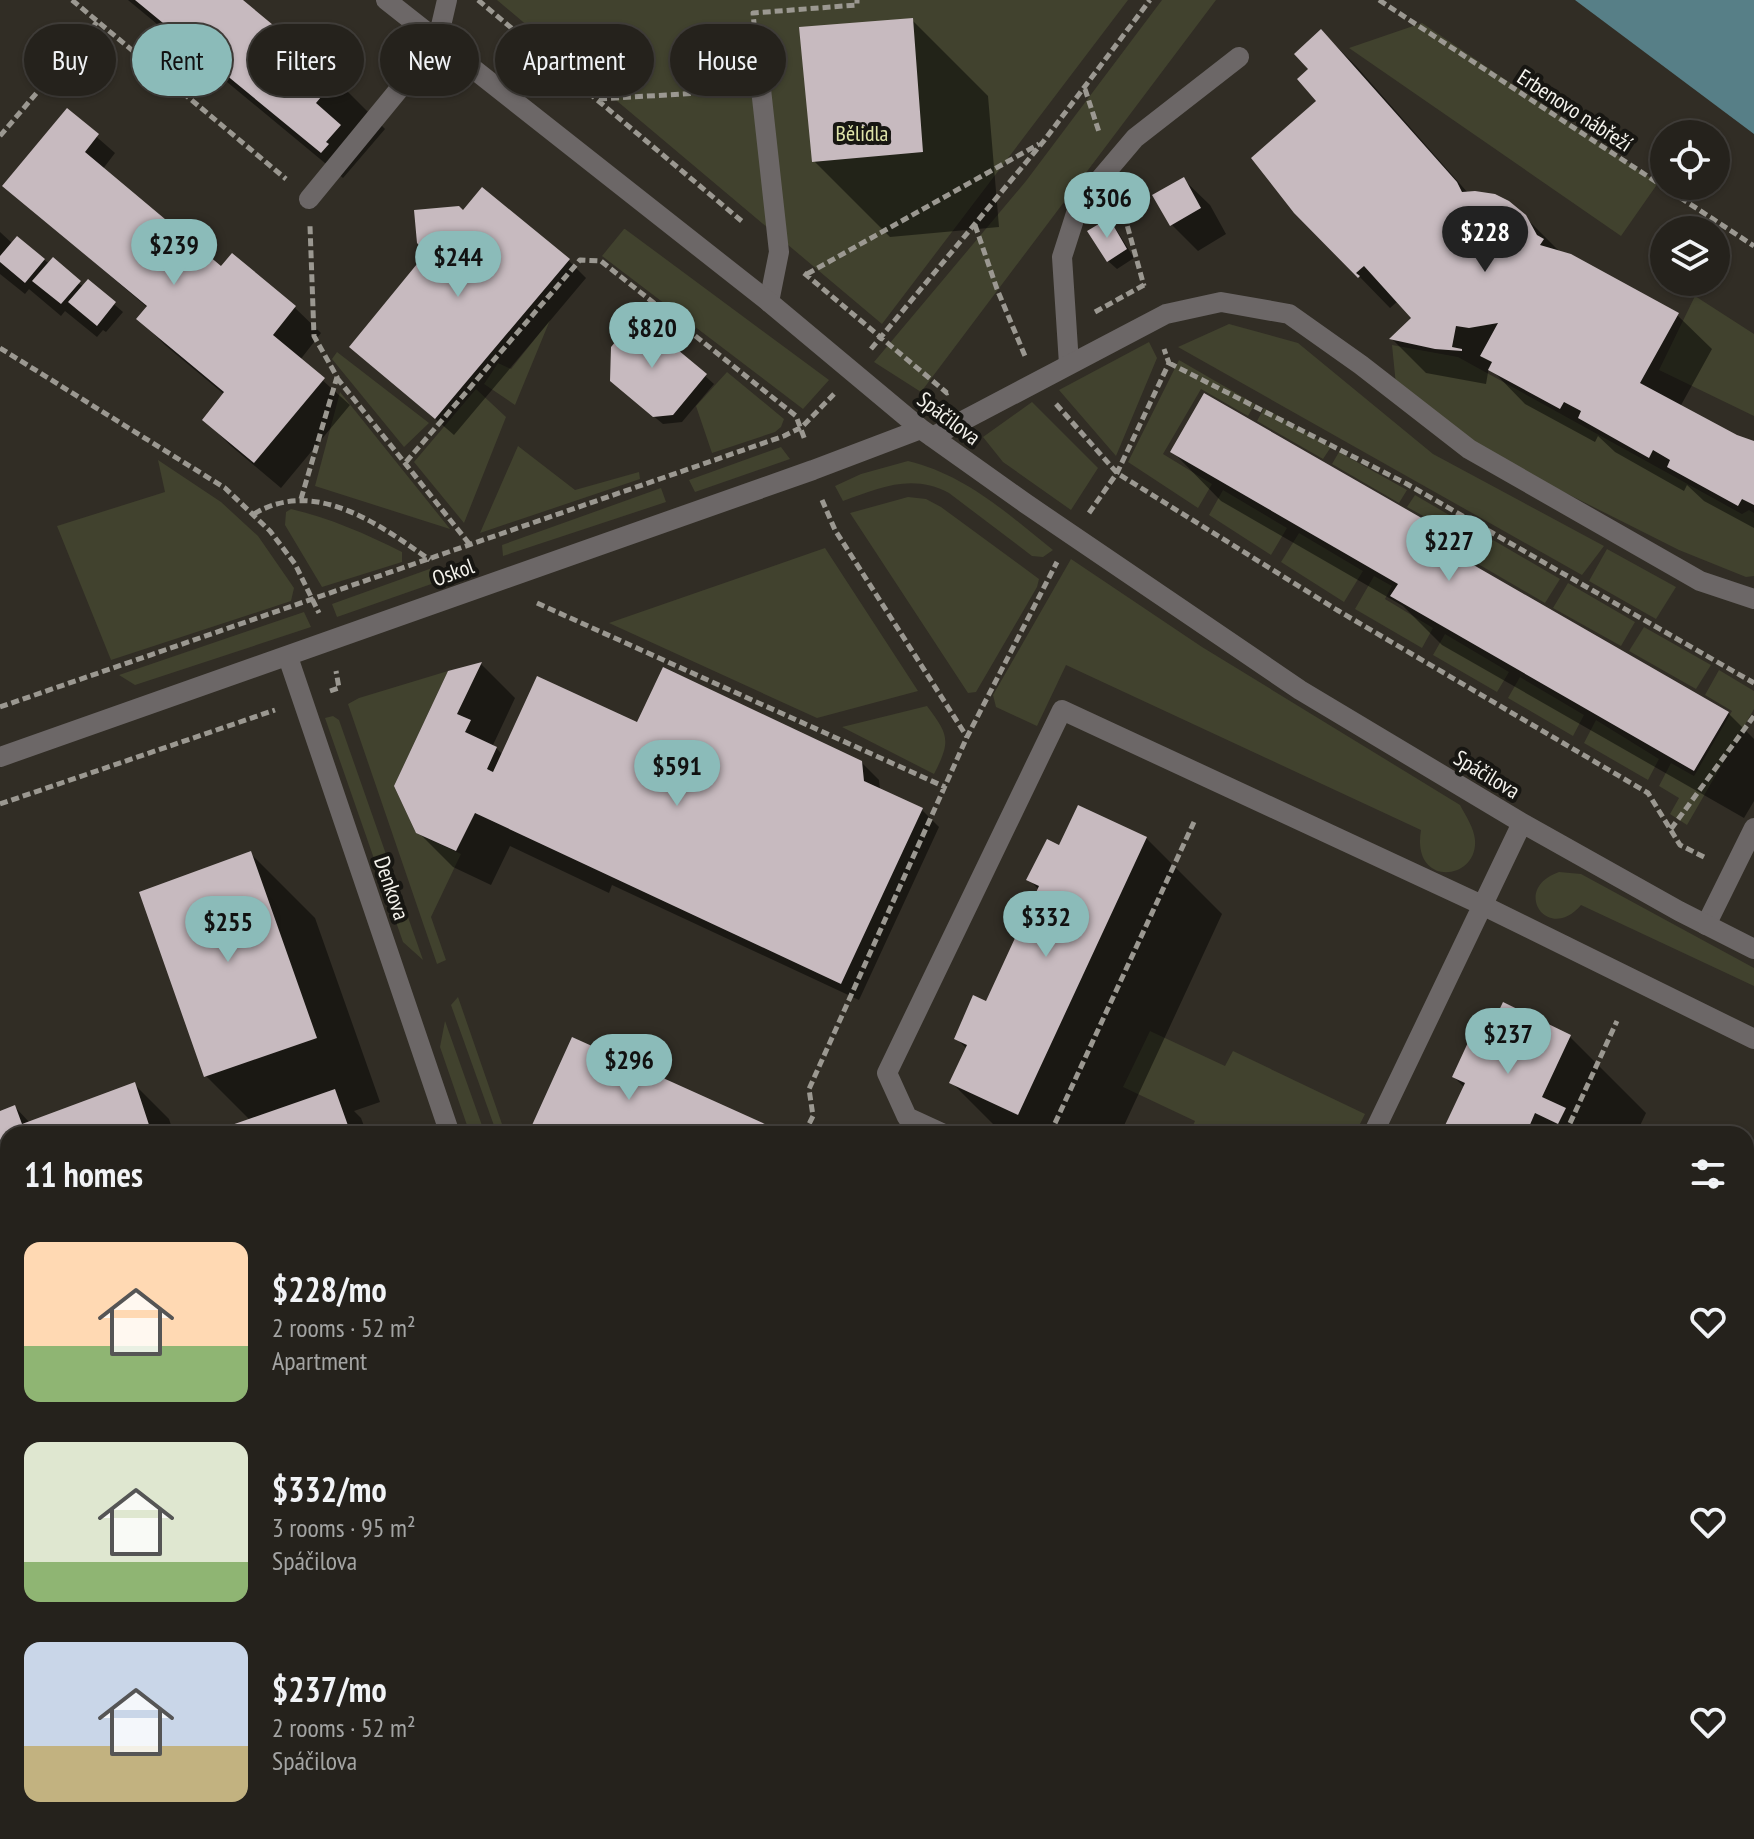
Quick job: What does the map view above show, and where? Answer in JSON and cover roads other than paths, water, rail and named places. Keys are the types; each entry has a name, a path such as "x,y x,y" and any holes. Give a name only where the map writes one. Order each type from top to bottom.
{"street":[{"name":"Spáčilova","path":"386,0 414,24"},
{"path":"441,24 447,0"},
{"path":"1069,364 1062,257 1079,204 1135,138 1239,57"},
{"name":"Spáčilova","path":"479,76 769,302 926,433 1300,690 1522,823 1754,949"},
{"path":"309,199 394,96"},
{"path":"762,96 779,252 769,302"},
{"name":"Oskol","path":"0,757 926,433 1166,314 1221,302 1289,314 1469,449 1700,581 1754,599"},
{"name":"Denkova","path":"288,657 447,1126"},
{"path":"927,1126 907,1117 887,1073 1062,710 1482,905 1754,1039"},
{"name":"Spáčilova","path":"1377,1126 1522,823"},
{"path":"1706,925 1754,828"}],"water":[{"path":"1575,0 1754,0 1754,134"}],"park label":[{"name":"Bělidla","path":"862,133"}]}
